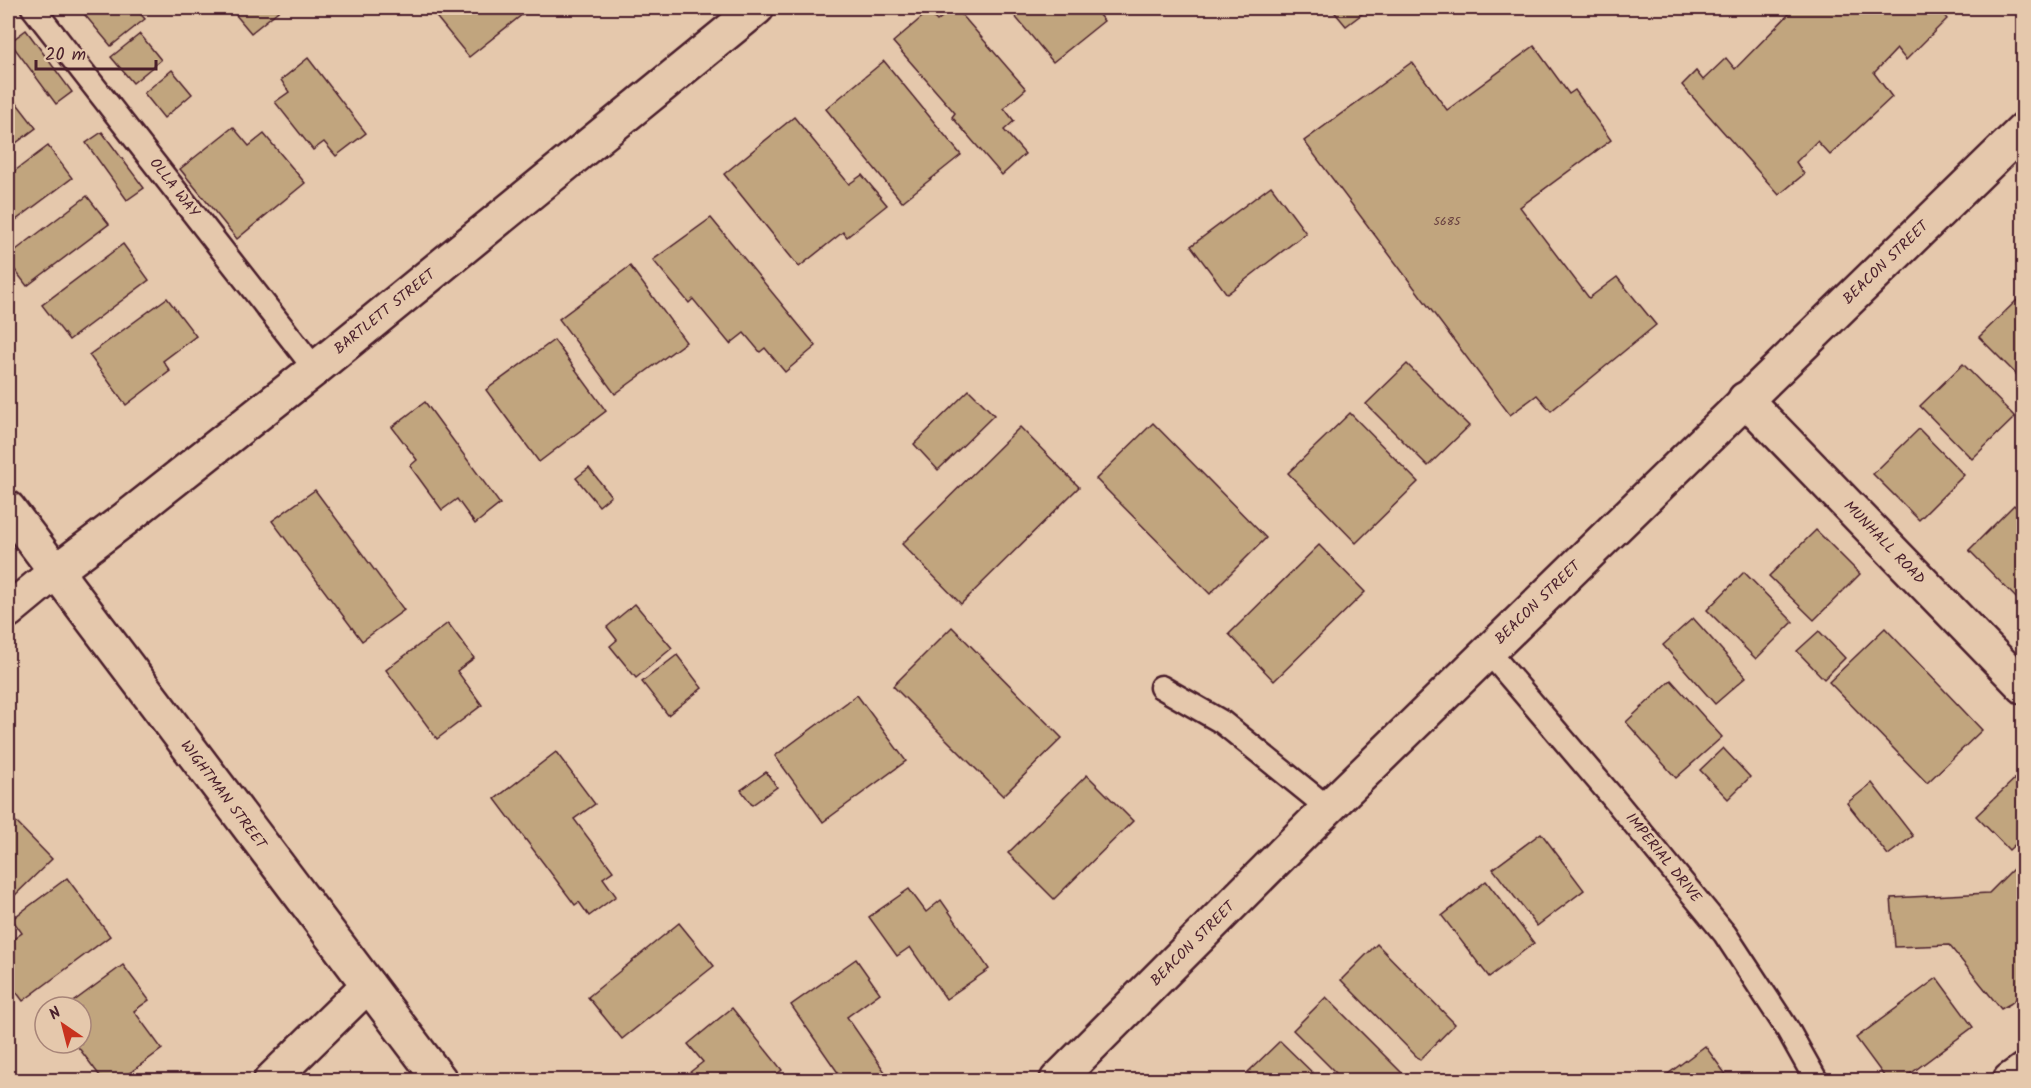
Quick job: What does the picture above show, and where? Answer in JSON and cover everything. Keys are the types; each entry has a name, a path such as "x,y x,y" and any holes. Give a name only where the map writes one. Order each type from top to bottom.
{"street":[{"name":"BARTLETT STREET","path":"8,611 315,369 757,8"},
{"name":"BEACON STREET","path":"1057,1080 1328,808 2024,129"},
{"name":"MUNHALL ROAD","path":"1745,399 2024,687"},
{"name":"WIGHTMAN STREET","path":"8,508 440,1080"},
{"path":"271,1080 368,985"},
{"path":"2010,1080 2024,1070"}],"lane":[{"name":"OLLA WAY","path":"33,8 315,369"},
{"name":"IMPERIAL DRIVE","path":"1488,651 1725,934 1788,1030 1816,1080"},
{"path":"1161,687 1222,722 1328,808"}],"building":[{"path":"79,8 135,8 145,19 111,46"},
{"path":"230,8 282,8 251,33"},
{"path":"429,8 526,8 528,10 469,57"},
{"path":"956,8 1026,89 1004,108 1014,121 1004,130 1025,154 1002,175 952,117 955,113 893,42 928,12 937,21"},
{"path":"1008,8 1093,8 1104,21 1053,62"},
{"path":"1331,8 1370,8 1346,26"},
{"path":"1795,8 1943,8 1940,10 1947,19 1906,60 1897,49 1874,73 1892,97 1830,155 1817,141 1796,162 1804,174 1779,195 1682,85 1696,71 1703,80 1726,58 1735,69"},
{"path":"26,30 72,92 56,104 10,42"},
{"path":"140,34 161,60 133,83 111,57"},
{"path":"1534,46 1569,94 1575,90 1611,140 1520,207 1589,298 1617,277 1656,325 1551,411 1537,395 1510,415 1304,141 1412,62 1447,110"},
{"path":"308,58 366,133 336,156 324,142 313,150 275,102 289,92 281,80"},
{"path":"884,61 961,155 902,202 826,109"},
{"path":"172,70 192,94 164,118 144,93"},
{"path":"15,101 36,128 8,149 8,106"},
{"path":"794,117 849,184 862,175 887,205 847,237 843,232 799,267 724,174"},
{"path":"233,127 249,146 264,134 305,183 237,239 180,169"},
{"path":"102,132 144,188 127,200 86,143"},
{"path":"48,146 72,178 8,226 8,176"},
{"path":"1271,186 1306,233 1227,294 1191,246"},
{"path":"87,196 109,224 27,286 8,261 8,256"},
{"path":"711,218 816,346 785,372 765,348 760,352 744,333 730,344 693,299 689,303 653,260"},
{"path":"123,244 149,280 69,340 42,305"},
{"path":"630,266 686,342 615,394 559,319"},
{"path":"167,298 196,336 163,361 170,371 126,405 89,355"},
{"path":"2017,300 2024,307 2024,382 1979,337"},
{"path":"554,340 606,411 539,462 486,390"},
{"path":"1407,364 1469,426 1428,466 1366,404"},
{"path":"1963,364 2015,417 1972,459 1920,406"},
{"path":"969,390 994,415 938,470 914,444"},
{"path":"425,402 500,504 475,524 457,499 442,510 410,466 417,460 392,427"},
{"path":"1350,413 1418,482 1356,543 1288,473"},
{"path":"1153,423 1266,538 1210,594 1096,479"},
{"path":"1020,427 1079,487 961,604 902,544"},
{"path":"1919,429 1964,475 1919,520 1873,474"},
{"path":"589,468 611,496 599,506 576,478"},
{"path":"2024,484 2024,496 2018,490"},
{"path":"315,490 404,610 362,641 272,521"},
{"path":"2014,505 2024,515 2024,606 1969,550"},
{"path":"1816,530 1860,574 1814,620 1769,576"},
{"path":"1319,545 1365,592 1274,681 1229,634"},
{"path":"1744,572 1793,622 1756,659 1707,610"},
{"path":"635,604 672,648 636,678 610,646 617,640 607,627"},
{"path":"1693,618 1746,677 1715,704 1663,645"},
{"path":"448,623 474,658 457,671 482,705 437,739 386,670"},
{"path":"952,627 1062,738 1003,796 893,686"},
{"path":"1885,628 1982,730 1927,783 1829,682"},
{"path":"1819,631 1845,658 1824,679 1797,651"},
{"path":"677,655 702,688 668,715 642,682"},
{"path":"1671,680 1722,737 1676,778 1626,722"},
{"path":"857,695 906,761 823,822 775,756"},
{"path":"1723,748 1750,777 1728,799 1700,770"},
{"path":"556,752 595,804 574,819 613,871 603,878 616,896 589,916 579,902 575,905 495,799"},
{"path":"2024,770 2024,836 2009,850 1976,816"},
{"path":"766,772 777,787 752,805 741,790"},
{"path":"1087,775 1133,821 1054,899 1008,853"},
{"path":"1872,783 1913,836 1888,855 1847,803"},
{"path":"8,814 52,859 8,902"},
{"path":"1541,833 1584,890 1537,926 1493,869"},
{"path":"2024,858 2024,993 2010,1004 2001,1009 1949,945 1895,947 1891,898 1989,893"},
{"path":"67,878 110,936 23,1001 11,985 8,987 8,943 22,933 12,919"},
{"path":"1486,881 1534,943 1489,977 1442,916"},
{"path":"909,889 926,912 941,900 989,969 946,999 910,947 897,956 869,917"},
{"path":"679,923 714,966 622,1039 588,997"},
{"path":"1377,944 1455,1024 1420,1060 1341,980"},
{"path":"856,959 880,993 847,1017 885,1072 873,1080 843,1080 791,1005"},
{"path":"123,965 149,1000 134,1011 162,1049 120,1080 103,1080 84,1055 93,1055 93,995 82,995"},
{"path":"1937,978 1973,1027 1902,1080 1887,1080 1856,1038"},
{"path":"1326,997 1406,1077 1403,1080 1343,1080 1293,1030"},
{"path":"732,1008 782,1070 769,1080 680,1080 703,1062 688,1044"},
{"path":"1280,1041 1320,1080 1256,1080 1248,1072"},
{"path":"1705,1046 1730,1080 1660,1080"}]}
